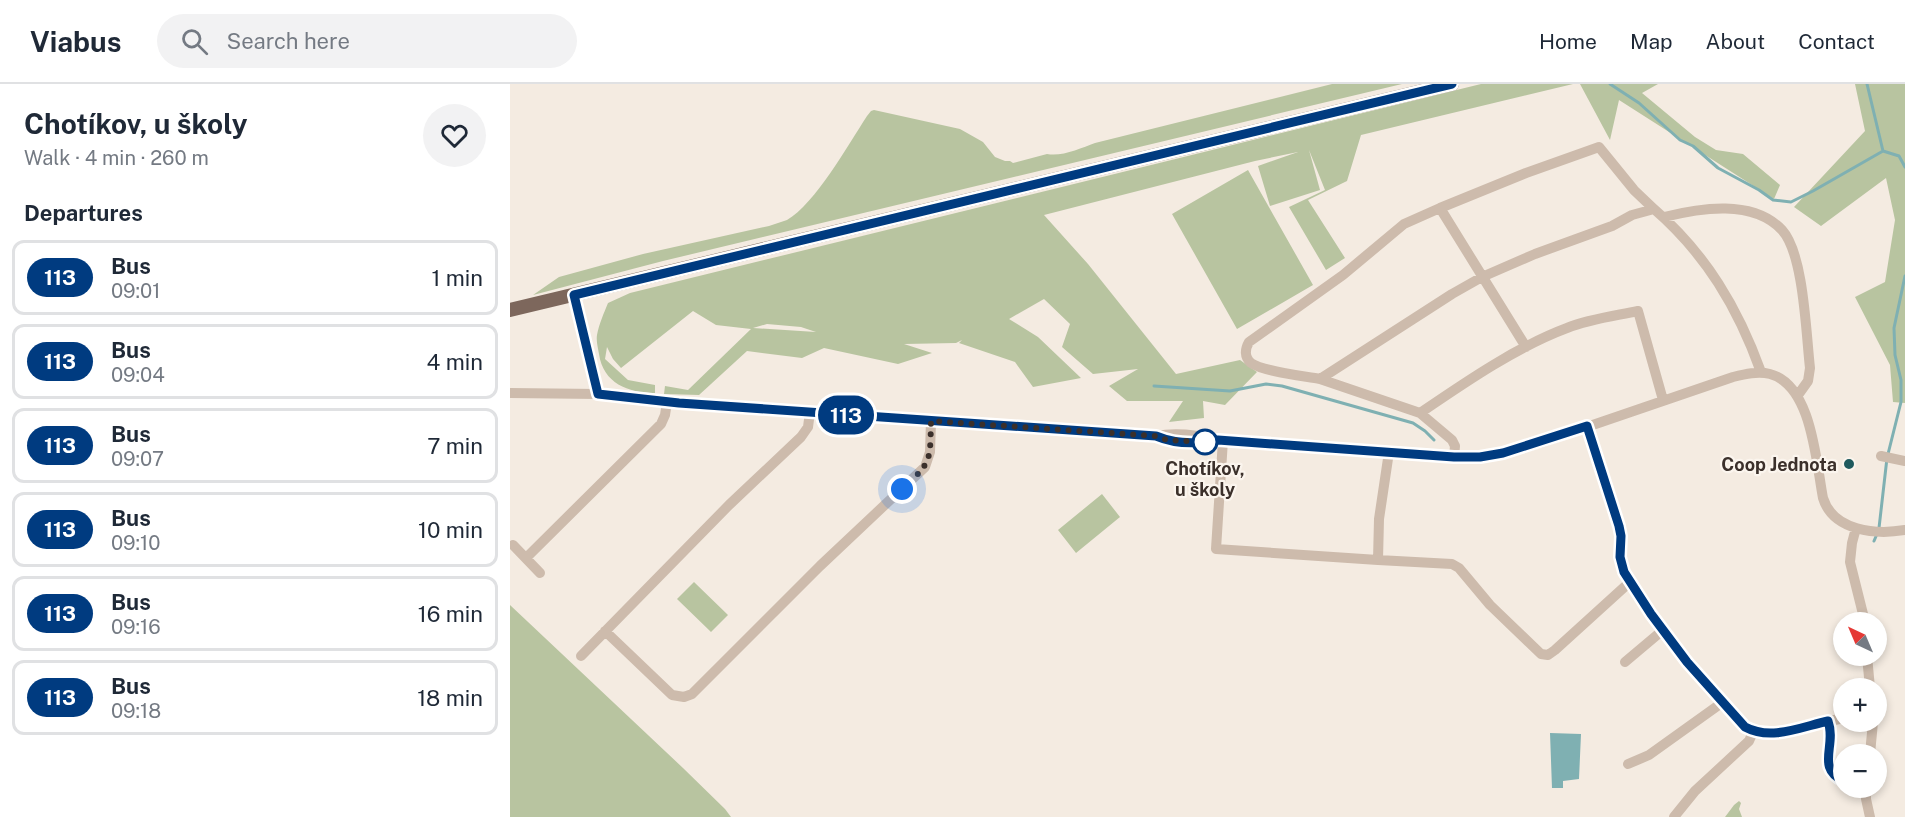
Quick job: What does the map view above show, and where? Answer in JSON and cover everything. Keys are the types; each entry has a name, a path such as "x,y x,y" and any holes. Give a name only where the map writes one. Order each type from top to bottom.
{"main road":[{"path":"510,310 1452,84"}],"street":[{"path":"1454,457 1455,446 1452,440 1420,413 1396,407 1320,379 1255,365 1248,360 1246,346 1343,275 1404,224 1526,173 1599,147 1634,190 1682,235 1714,276 1742,325 1761,372"},
{"path":"1440,208 1526,347"},
{"path":"1320,379 1482,277 1612,226 1632,215 1654,209"},
{"path":"1664,217 1703,210 1749,210 1783,231 1793,251 1799,275 1810,368 1808,381 1797,394"},
{"path":"574,295 598,394"},
{"path":"1420,413 1541,338 1569,327 1638,311 1663,400"},
{"path":"510,393 598,394 667,402 1156,436 1167,440 1202,443 1221,440 1480,457 1503,453 1733,377 1761,372 1778,377 1797,394 1807,416 1826,505 1832,513 1856,528 1884,532 1905,530"},
{"path":"526,558 661,424 667,402"},
{"path":"581,656 721,513 806,432 810,412"},
{"path":"605,631 672,695 684,697 693,694 820,566 925,467 930,452 931,421"},
{"path":"1587,426 1619,526 1622,566 1663,630 1687,662 1724,702 1737,720 1754,732 1768,734 1833,720"},
{"path":"1221,440 1216,549 1452,564 1459,568 1490,605 1534,649 1544,655 1555,650 1630,581"},
{"path":"1378,560 1379,519 1389,452"},
{"path":"1886,457 1905,461"},
{"path":"1856,528 1850,562 1862,612"},
{"path":"513,545 540,573"},
{"path":"1625,662 1663,630"},
{"path":"1628,764 1649,755 1724,702"},
{"path":"1828,721 1832,731 1828,767 1833,775"},
{"path":"1674,817 1695,791 1749,741 1754,732"},
{"path":"1865,798 1870,817"}],"green space":[{"path":"1332,84 1402,84 663,261 533,295 559,277 643,254 787,220 798,212 820,188 867,116 874,110 960,129 983,142 995,157 1013,163 1047,154 1065,153 1095,143"},
{"path":"1481,84 1573,84 1361,135 1347,181 1308,200 1345,258 1326,270 1289,207 1325,190 1309,150 1320,190 1270,206 1258,166 1298,152 1044,215 1088,264 1176,374 1240,360 1257,372 1225,405 1203,401 1204,418 1169,422 1183,401 1127,401 1109,386 1138,369 1093,374 1062,347 1070,324 1044,299 1009,319 1038,337 1081,378 1033,387 1015,362 959,343 962,340 956,343 904,344 932,353 898,364 824,348 802,358 747,351 699,395 664,394 665,386 688,390 751,329 716,325 693,311 621,368 607,347 605,359 628,380 655,385 655,393 635,391 611,379 601,364 597,340 608,303 630,293","holes":["767,324 801,327 816,332 753,328"]},
{"path":"1580,84 1658,84 1642,93 1695,137 1716,150 1743,154 1780,185 1774,199 1619,100 1610,140"},
{"path":"1855,84 1905,84 1905,403 1893,402 1890,365 1855,297 1885,282 1895,220 1886,178 1821,226 1794,207 1865,131"},
{"path":"1248,170 1313,285 1237,329 1172,214"},
{"path":"1102,494 1120,517 1076,553 1058,530"},
{"path":"694,582 728,615 711,632 677,599"},
{"path":"510,605 683,768 731,817 510,817"},
{"path":"1739,801 1742,817 1725,817 1734,805"}],"water":[{"path":"1550,733 1581,734 1579,779 1563,781 1563,788 1552,788"}],"waterway":[{"path":"1610,84 1639,103 1680,140 1693,146 1718,168 1773,200 1791,202 1883,151"},
{"path":"1867,84 1883,151 1899,156 1905,167"},
{"path":"1879,528 1887,458 1901,402 1901,380 1895,355 1894,328 1905,276"},
{"path":"1154,386 1230,391 1266,384 1282,386 1413,423 1434,440"},
{"path":"1874,541 1877,534"}],"bus line":[{"name":"113","path":"1452,84 574,295 598,394 679,403 1156,436 1167,440 1202,443 1218,440 1454,457 1480,457 1503,453 1587,426 1619,526 1620,553 1624,572 1651,614 1687,662 1745,727 1760,734 1768,734 1828,721 1832,731 1828,767 1833,775"}],"place":[{"name":"Chotíkov, u školy","path":"1205,442"},
{"name":"Coop Jednota","path":"1849,464"}],"route":[{"path":"902,489 925,467 928,460 931,421 1156,436 1167,440 1205,442"}]}
